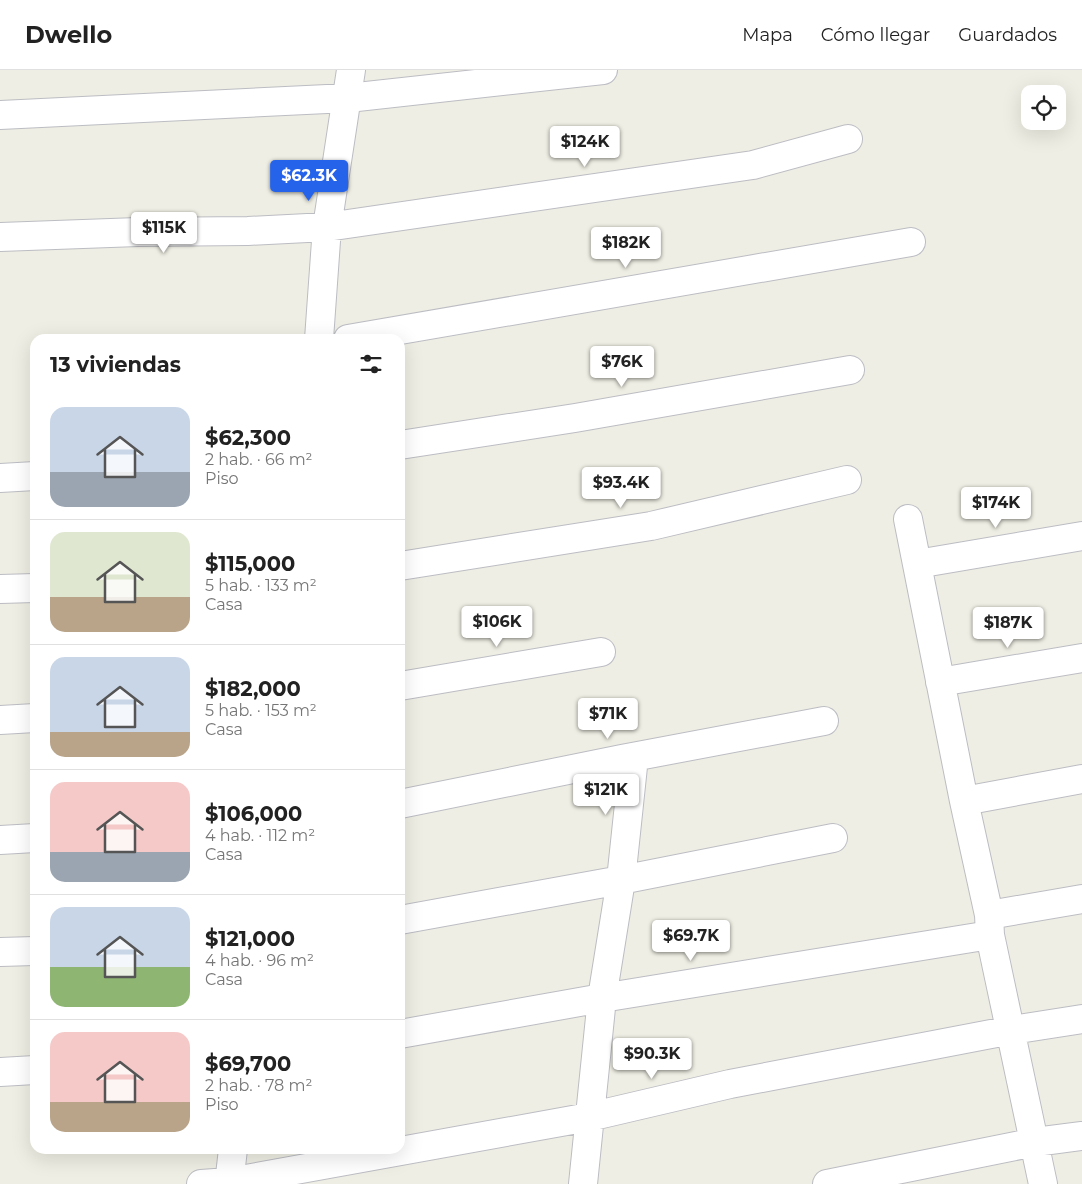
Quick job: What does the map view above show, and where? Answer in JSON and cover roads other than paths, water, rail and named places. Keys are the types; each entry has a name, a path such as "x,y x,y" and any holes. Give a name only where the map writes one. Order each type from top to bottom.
{"street":[{"path":"319,334 327,227 351,70"},
{"path":"0,114 348,98 603,70"},
{"path":"0,237 138,232 248,232 327,227 753,165 848,139"},
{"path":"377,334 911,242"},
{"path":"405,444 575,418 850,370"},
{"path":"0,478 30,476"},
{"path":"405,565 651,526 847,480"},
{"path":"908,519 964,801 1044,1184"},
{"path":"917,564 1082,536"},
{"path":"0,589 30,588"},
{"path":"405,685 601,652"},
{"path":"940,682 1082,658"},
{"path":"0,720 30,718"},
{"path":"405,803 824,721"},
{"path":"583,1184 602,998 621,880 634,757"},
{"path":"964,801 1082,779"},
{"path":"0,840 30,838"},
{"path":"405,919 621,880 833,838"},
{"path":"405,1033 990,925 1082,899"},
{"path":"0,952 30,951"},
{"path":"405,1151 589,1117 730,1084 1012,1030 1082,1019"},
{"path":"0,1072 30,1070"},
{"path":"827,1184 1035,1142 1082,1136"},
{"path":"229,1183 232,1154"},
{"path":"201,1184 229,1183 387,1154"}]}
